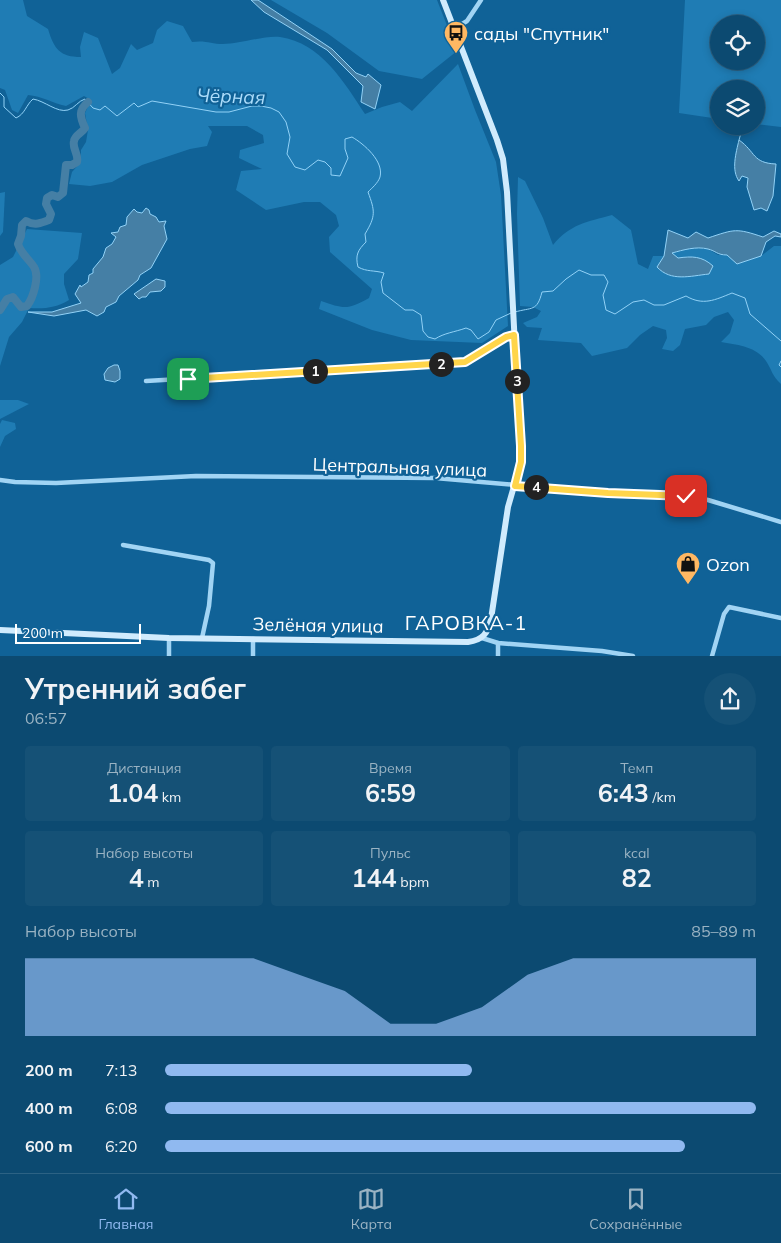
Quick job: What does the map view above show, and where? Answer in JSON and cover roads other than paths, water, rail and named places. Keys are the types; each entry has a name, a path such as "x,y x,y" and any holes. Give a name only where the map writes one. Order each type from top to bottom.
{"main road":[{"path":"443,0 503,159 507,192 521,462 507,512 489,628 482,638"},
{"name":"Зелёная улица","path":"0,630 170,638 468,642 482,638"}],"street":[{"path":"454,29 467,21 481,0"},
{"path":"146,381 465,362 506,337 514,335"},
{"name":"Центральная улица","path":"0,480 56,483 196,476 435,478 608,493 686,496 708,500 781,522"},
{"path":"123,545 209,560 213,563 209,606 202,638"},
{"path":"712,656 724,614 729,607 781,618"},
{"path":"169,656 170,638"},
{"name":"Зелёная улица","path":"482,638 498,643 602,650 633,656"},
{"path":"252,656 253,639"},
{"path":"498,643 498,656"}],"waterway":[{"name":"Чёрная","path":"0,93 4,97 4,107 16,118 33,99 60,110 68,110 85,99 93,108 100,110 105,106 117,116 134,103 138,107 152,101 216,112 229,112 252,106 271,108 279,112 286,122 290,137 287,154 295,167 305,170 318,160 325,162 331,168 331,175 340,176 348,158 345,149 345,139 352,137 372,154 379,165 380,171 378,181 368,192 372,204 373,218 365,234 366,242 358,253 358,267 364,270 384,273 381,282 383,293 405,310 413,310 421,315 423,331 428,337 435,339 466,328 471,330 478,339 489,332 496,320 511,313"},
{"path":"0,310 7,299 13,297 21,307 27,306 31,298 36,282 36,271 18,244 22,225 26,221 35,224 49,220 51,214 46,204 47,198 52,195 58,197 63,193 66,165 72,165 77,162 74,141 85,128 81,111 88,102"},
{"path":"739,140 740,135"},
{"name":"Чёрная","path":"515,312 533,308 538,303 542,292 553,291 579,270 591,275 604,275 608,282 603,295 606,310 615,314 633,302 644,300 654,305 664,305 686,296 698,301 709,301 732,293 745,298 750,314 781,341"},
{"name":"Чёрная","path":"781,361 779,365 781,367"}],"place":[{"name":"сады \"Спутник\"","path":"456,54"},
{"name":"Ozon","path":"688,585"}],"district":[{"name":"ГАРОВКА-1","path":"466,622"}]}
